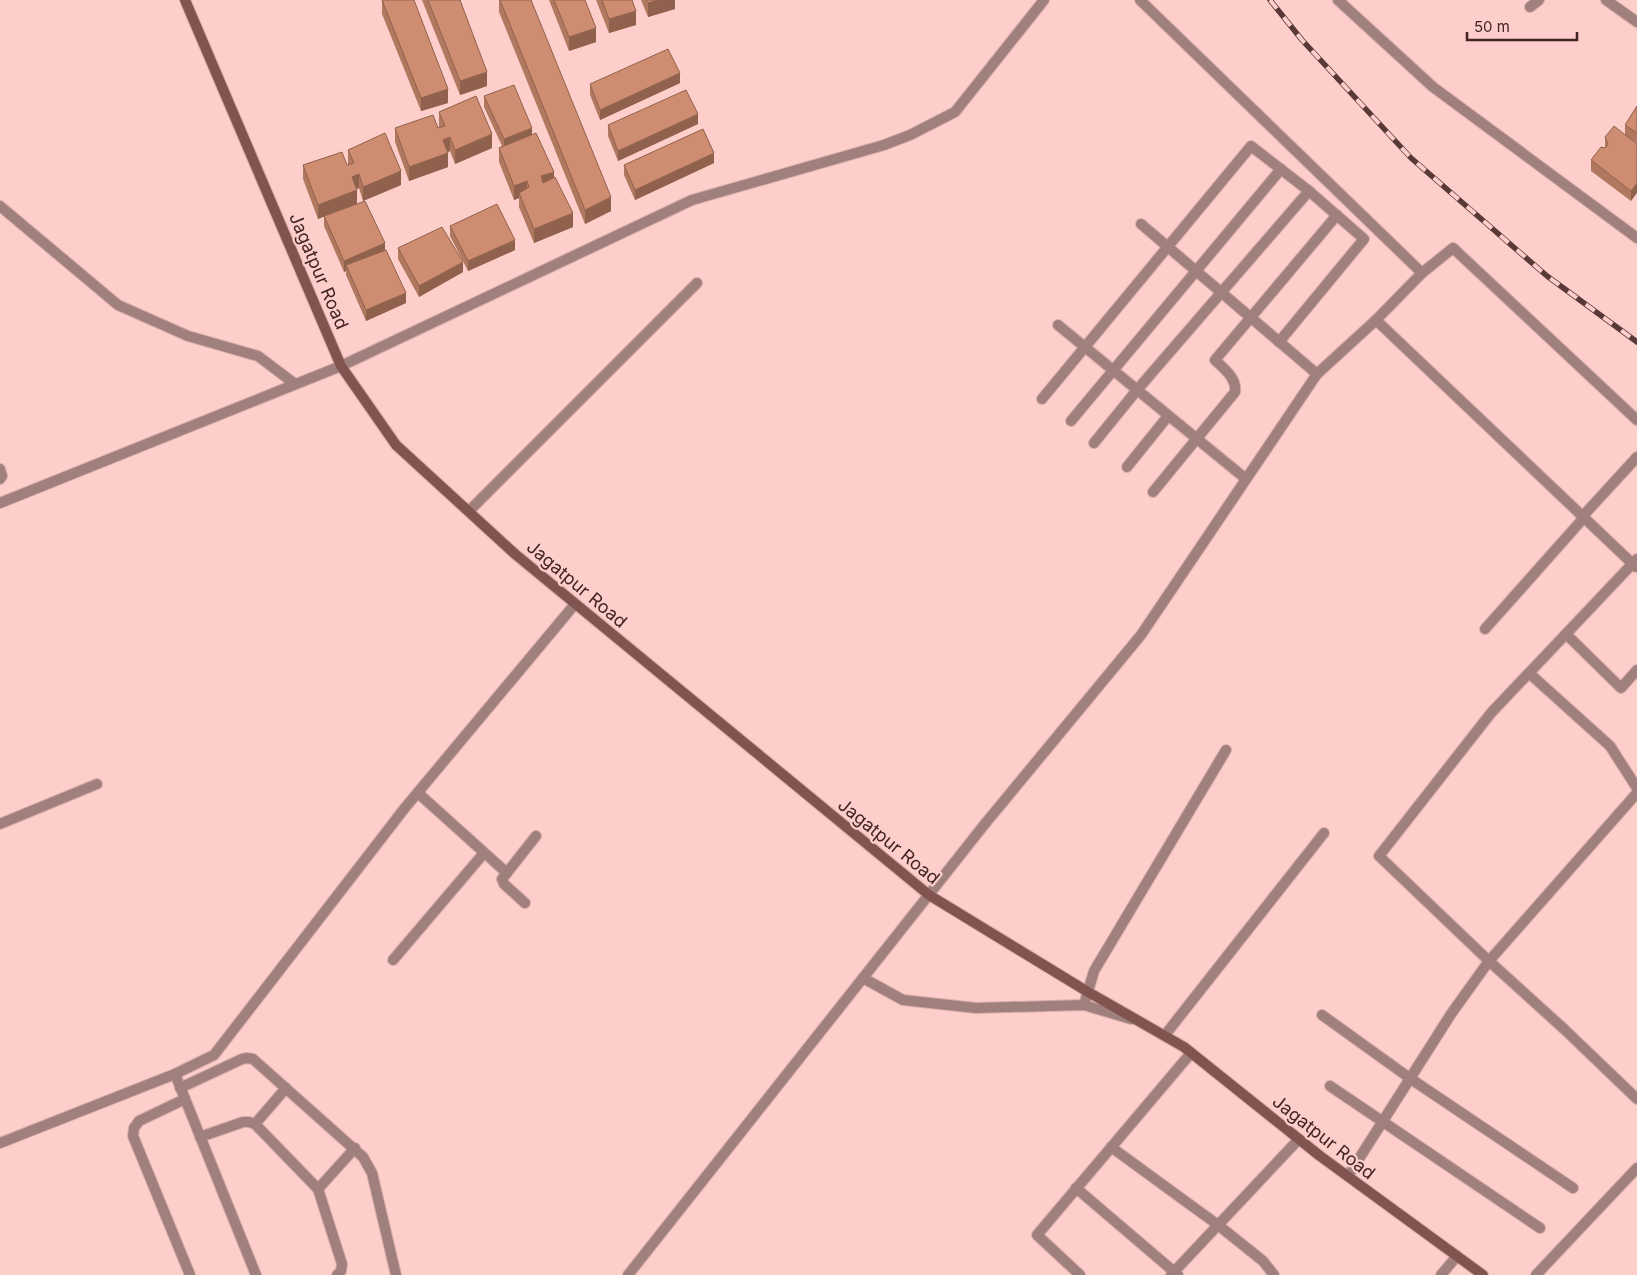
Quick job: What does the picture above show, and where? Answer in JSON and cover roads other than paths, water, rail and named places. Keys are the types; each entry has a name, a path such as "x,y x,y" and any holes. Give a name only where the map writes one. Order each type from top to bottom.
{"street":[{"name":"Jagatpur Road","path":"185,0 341,366 396,445 515,554 929,895 1088,992 1165,1035 1191,1053 1348,1176 1483,1275"},
{"path":"0,503 341,366 692,200 884,145 910,135 955,112 1044,0"},
{"path":"1140,0 1422,273"},
{"path":"1338,0 1433,87 1637,238"},
{"path":"1530,7 1539,0"},
{"path":"1606,0 1637,22"},
{"path":"1042,399 1252,146 1309,191 1364,239 1280,342"},
{"path":"1071,421 1281,169"},
{"path":"1094,443 1309,191"},
{"path":"0,206 118,305 188,336 258,356 295,384"},
{"path":"1153,492 1235,392 1236,385 1232,377 1215,360 1337,215"},
{"path":"1141,224 1317,374"},
{"path":"628,1275 984,825 1141,635 1317,374 1376,320 1422,273 1453,248 1637,420"},
{"path":"469,511 697,283"},
{"path":"1376,320 1582,517 1635,564 1491,713 1380,856 1637,1099"},
{"path":"1058,325 1246,479"},
{"path":"1127,467 1168,416"},
{"path":"1485,629 1637,457"},
{"path":"0,468 2,476 0,479"},
{"path":"0,1143 174,1074 214,1054 418,793 575,604"},
{"path":"1566,634 1621,688 1637,670"},
{"path":"1529,673 1610,746 1637,788"},
{"path":"1084,1005 1094,971 1226,750"},
{"path":"0,824 97,784"},
{"path":"418,793 507,873"},
{"path":"1348,1176 1451,1014 1489,961 1637,793"},
{"path":"1165,1035 1324,834"},
{"path":"525,903 504,884 502,879 536,836"},
{"path":"393,960 484,853"},
{"name":"Jagatpur Road","path":"864,978 903,1000 976,1008 1084,1005 1146,1024"},
{"path":"1322,1015 1411,1079 1573,1188"},
{"path":"1080,1275 1037,1234 1191,1053"},
{"path":"180,1088 247,1058 253,1060 286,1088 364,1157 372,1173 396,1275"},
{"path":"174,1074 256,1275"},
{"path":"1330,1086 1540,1228"},
{"path":"255,1124 286,1088"},
{"path":"185,1099 139,1121 134,1128 133,1136 190,1275"},
{"path":"200,1137 243,1122 255,1124 318,1188 342,1264 341,1271 337,1275"},
{"path":"1076,1188 1175,1274 1299,1139"},
{"path":"1111,1147 1218,1225 1263,1261 1274,1275"},
{"path":"318,1188 355,1148"},
{"path":"1536,1275 1637,1168"},
{"path":"1441,1275 1457,1256"}],"railway":[{"path":"1270,0 1302,40 1411,158 1547,276 1637,342"}]}
